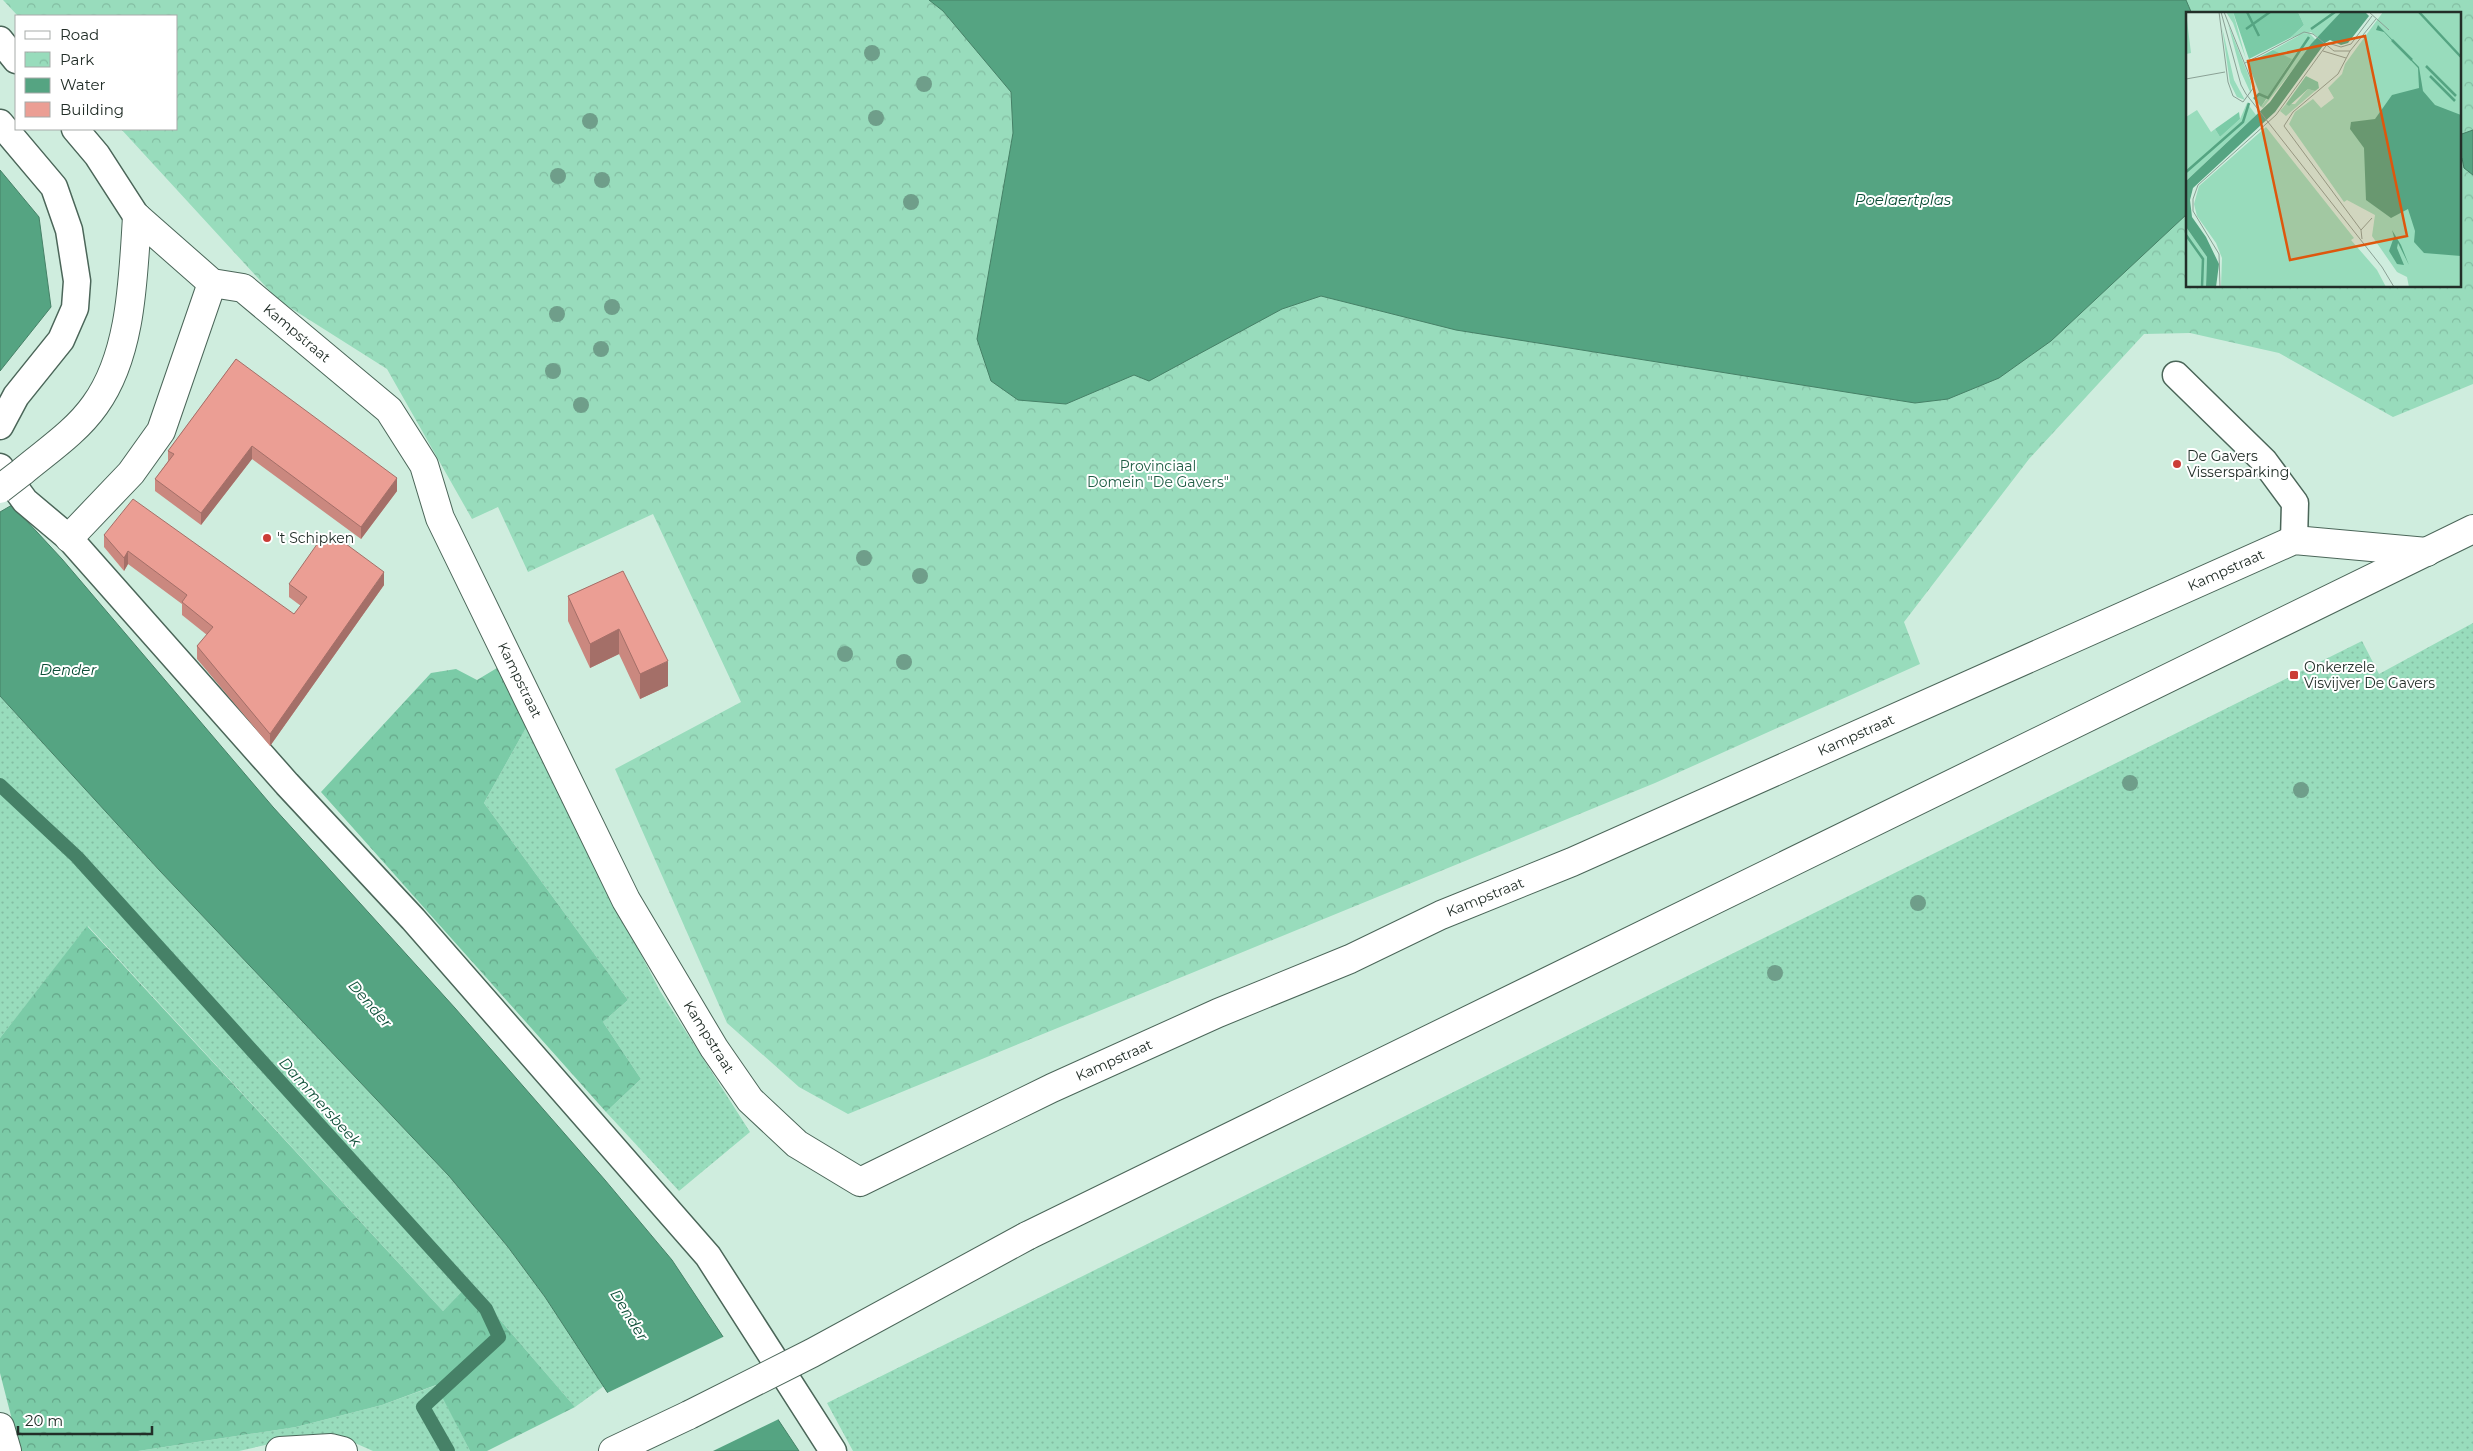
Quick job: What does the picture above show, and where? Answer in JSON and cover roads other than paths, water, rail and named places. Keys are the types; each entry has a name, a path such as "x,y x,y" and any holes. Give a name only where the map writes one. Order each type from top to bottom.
{"street":[{"path":"69,538 131,473 161,431 175,384 212,283 137,217"},
{"path":"0,489 11,469 71,432 96,405 116,365 130,310 137,217"},
{"name":"Kampstraat","path":"212,283 243,288 389,410 424,465 440,518 626,900 714,1048 750,1100 797,1144 860,1182 1052,1088 1192,1025 1350,959 1441,915 1572,862 2294,540 2427,552"},
{"path":"613,1451 812,1353 1027,1236 2473,529"},
{"path":"0,1427 8,1451"},
{"path":"280,1451 330,1448 343,1451"}],"lane":[{"path":"0,40 15,59"},
{"path":"0,123 54,186 69,230 77,281 75,308 61,340 16,396 0,426"},
{"path":"76,130 97,155 137,217"},
{"path":"2176,375 2264,461 2295,502 2294,540"},
{"path":"11,469 25,501 69,538 287,784 413,919 708,1256 834,1451"}],"water":[{"name":"Poelaertplas","path":"929,0 2186,0 2191,12 2186,12 2186,215 2051,341 1999,378 1948,399 1915,403 1456,330 1321,296 1282,309 1149,381 1134,375 1066,404 1018,400 991,381 977,339 1013,133 1011,92 943,11"},
{"path":"2473,130 2473,175 2464,168 2462,158 2460,158 2460,135"},
{"path":"0,170 39,217 51,307 0,371"},
{"name":"Dender","path":"12,505 62,559 273,807 455,1008 672,1260 799,1451 643,1451 615,1404 545,1297 508,1247 449,1176 160,871 0,696 0,512"}],"waterway":[{"name":"Dammersbeek","path":"0,785 77,857 486,1309 499,1337 423,1407 448,1451"}],"place":[{"name":"De Gavers Vissersparking","path":"2177,464"},
{"name":"'t Schipken","path":"267,538"},
{"name":"Onkerzele Visvijver De Gavers","path":"2294,675"}],"park label":[{"name":"Provinciaal Domein \"De Gavers\"","path":"1158,474"}]}
